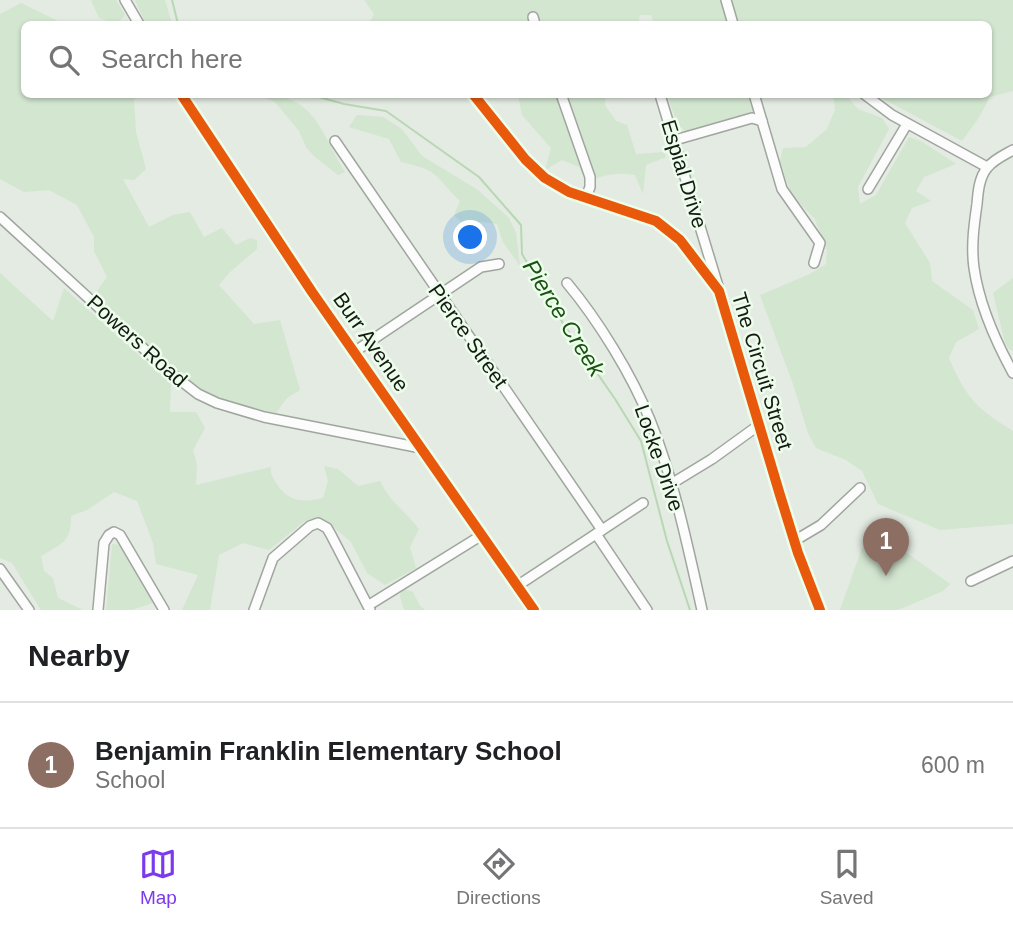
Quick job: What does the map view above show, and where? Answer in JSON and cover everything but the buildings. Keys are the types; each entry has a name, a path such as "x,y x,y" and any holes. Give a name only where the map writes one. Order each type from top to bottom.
{"street":[{"path":"125,0 137,21"},
{"path":"726,0 732,21"},
{"name":"Burr Avenue","path":"184,98 354,352 534,610"},
{"name":"The Circuit Street","path":"476,98 536,171 556,186 656,220 680,240 719,291 794,541 820,610"},
{"path":"562,98 590,177 586,197"},
{"name":"Espial Drive","path":"661,98 719,291"},
{"path":"755,98 785,193 820,243 814,263"},
{"path":"870,98 907,124 988,167"},
{"path":"675,140 741,121 757,118 762,121"},
{"path":"869,189 907,124"},
{"name":"Pierce Street","path":"335,141 599,532 647,610"},
{"path":"1013,150 988,167 979,186 973,236 974,267 984,303 1013,373"},
{"name":"Powers Road","path":"0,217 152,357 198,394 217,403 264,417 421,448"},
{"path":"354,352 481,267 499,264"},
{"name":"Locke Drive","path":"567,283 599,326 643,404 671,484 702,610"},
{"path":"671,484 712,460 759,425"},
{"path":"794,541 821,524 860,488"},
{"path":"517,586 643,503"},
{"path":"254,610 272,558 310,526 318,523 327,528 370,607 482,535"},
{"path":"98,610 104,543 108,535 114,532 120,535 164,610"},
{"path":"971,581 1013,561"},
{"path":"0,569 29,610"}],"green space":[{"path":"91,0 116,0 125,15 120,21 99,18"},
{"path":"135,0 165,0 171,21 145,21"},
{"path":"364,0 1013,0 1013,91 992,96 992,21 653,21 651,15 640,15 639,21 370,21 374,14"},
{"path":"21,3 58,21 21,21 21,98 136,98 136,132 146,169 134,180 123,179 149,227 173,215 190,212 204,237 222,228 236,245 250,238 257,240 257,249 219,285 254,324 280,320 300,390 287,398 276,413 213,397 169,368 99,300 97,291 107,277 94,251 94,237 77,205 49,190 24,192 0,179 0,14"},
{"path":"265,98 292,101 314,117 345,172 338,175 314,156 306,147 299,131 275,102"},
{"path":"519,98 606,98 605,105 616,121 627,125 636,154 664,152 666,157 646,165 643,194 635,175 610,175 587,182 579,167 562,160 545,170 551,148 522,115"},
{"path":"668,98 750,98 754,111 749,116 686,132 677,123"},
{"path":"833,98 849,98 858,109 882,118 889,129 858,187 860,204 876,195 909,137 921,141 956,164 924,177 916,191 931,201 912,208 905,223 930,263 932,281 973,310 979,329 956,342 949,358 973,401 1013,431 1013,524 940,530 878,504 862,471 846,460 816,448 808,433 760,295 810,274 826,264 827,251 815,219 791,194 780,161 783,148 806,147 827,129 835,110"},
{"path":"882,98 989,98 962,141"},
{"path":"357,115 383,117 402,129 422,156 478,190 509,218 516,233 520,266 503,242 497,224 462,223 454,215 460,201 440,180 430,171 401,162 389,139 349,127"},
{"path":"0,273 53,321 64,288 171,384 170,412 196,412 205,428 193,450 197,465 196,485 271,467 273,477 286,494 309,500 323,498 328,481 324,466 338,469 358,486 380,481 393,501 419,529 410,547 416,568 385,585 367,573 351,542 325,520 305,521 269,550 243,543 219,555 210,610 182,610 198,575 156,564 153,543 137,501 114,492 87,510 71,516 71,525 64,541 41,556 44,571 53,578 58,598 83,610 41,610 12,563 0,558"},
{"path":"1013,278 1013,350 1010,350 1005,343 993,293"},
{"path":"886,538 950,584 943,591 898,610 840,610 862,548 867,540"},
{"path":"112,544 120,545 153,598 152,603 132,610 106,610"},
{"path":"402,588 413,592 425,610 404,610 400,596"}],"waterway":[{"name":"Pierce Creek","path":"172,0 177,21"},
{"name":"Pierce Creek","path":"322,98 386,111 479,177 521,225 522,254 564,325 641,441 667,541 690,610"}],"cycle path":[{"path":"184,98 312,292 534,610"},
{"path":"476,98 525,159 545,178 569,192 656,221 680,240 719,291 798,553 820,610"}],"place":[{"name":"Benjamin Franklin Elementary School","path":"886,576"}]}
